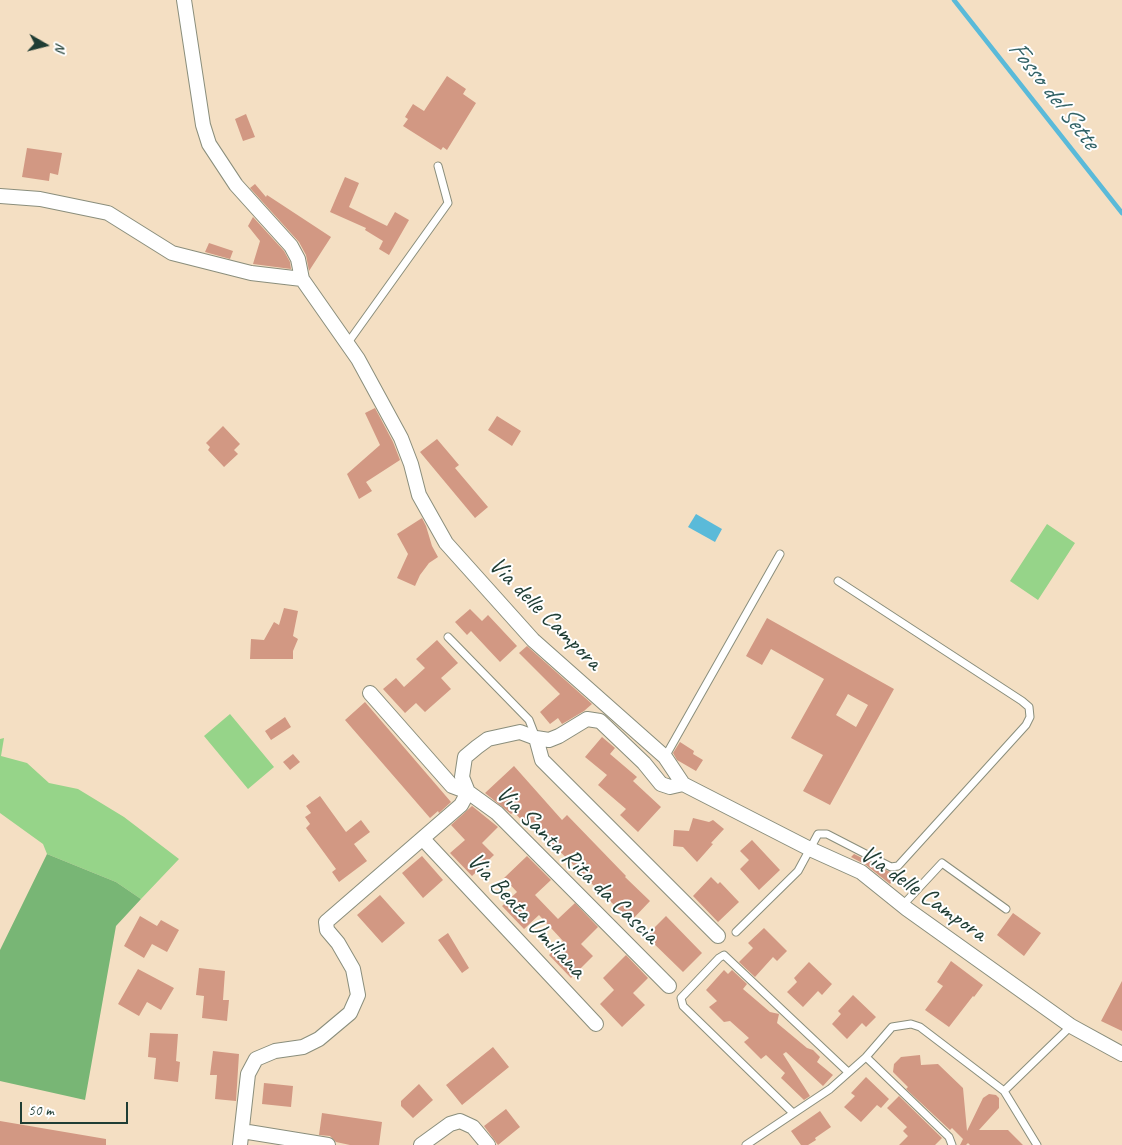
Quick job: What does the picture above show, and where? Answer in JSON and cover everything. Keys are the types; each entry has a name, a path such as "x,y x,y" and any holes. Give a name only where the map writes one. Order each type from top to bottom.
{"street":[{"name":"Via delle Campora","path":"184,0 203,125 210,144 236,185 291,246 298,259 302,279 358,359 401,438 411,464 419,495 446,543 533,640 665,757 684,784 810,849 861,872 902,906 1071,1026 1122,1054"},
{"path":"0,196 40,199 108,212 172,252 251,273 302,279"},
{"name":"Via Santa Rita da Cascia","path":"370,693 452,786 468,792 497,812 668,986"},
{"path":"328,1145 241,1138 248,1074 256,1059 275,1051 303,1047 319,1039 350,1013 358,995 353,969 338,943 326,930 326,922 461,805 468,792 462,777 466,757 488,739 520,732 536,738 549,740 587,719 600,721 644,763 661,784 670,787 684,784"},
{"path":"536,738 542,760 718,936"},
{"name":"Via Beata Umiliana","path":"423,839 596,1024"},
{"path":"421,1145 450,1124 460,1121 473,1127 488,1145"}],"lane":[{"path":"348,344 448,203 438,166"},
{"path":"665,757 780,554"},
{"path":"736,932 798,871 818,834 827,834 891,867 898,866 1026,725 1030,717 1029,707 1022,701 838,581"},
{"path":"448,637 529,720 536,738"},
{"path":"902,906 942,864 1006,909"},
{"path":"793,1113 683,1006 681,998 719,958 724,955 848,1072"},
{"path":"746,1145 830,1089 866,1057 892,1027 911,1024 920,1027 1004,1091 1037,1145"},
{"path":"1004,1091 1071,1026"},
{"path":"866,1057 949,1137 952,1145"}],"green space":[{"path":"1047,524 1075,543 1038,600 1010,581"},
{"path":"230,714 274,767 248,789 204,736"},
{"path":"4,738 1,756 27,763 49,783 78,789 124,817 179,859 141,899 116,882 47,854 43,844 0,813 0,739"},
{"path":"47,854 116,882 141,899 116,926 85,1100 0,1081 0,950"}],"water":[{"path":"696,514 722,529 715,542 688,527"}],"building":[{"path":"447,76 466,89 463,94 476,103 447,150 443,147 441,150 403,126 408,119 405,117 413,104 424,111"},
{"path":"246,114 255,137 243,141 235,119"},
{"path":"27,148 62,153 58,175 50,173 49,181 22,177"},
{"path":"345,177 359,183 349,207 387,226 395,212 409,220 389,255 379,249 383,241 365,230 366,228 330,212"},
{"path":"255,184 266,197 267,195 331,237 309,271 306,255 299,242 250,188"},
{"path":"253,217 284,251 290,262 291,269 253,264 260,241 248,226"},
{"path":"209,243 233,251 230,259 205,252"},
{"path":"375,408 400,460 366,482 372,491 359,499 347,474 380,445 365,413"},
{"path":"497,416 521,431 512,446 488,430"},
{"path":"223,426 240,444 234,450 238,454 224,467 208,450 210,447 206,443"},
{"path":"437,439 459,465 455,468 488,507 475,518 420,452"},
{"path":"422,518 438,557 429,563 415,586 397,578 408,554 397,534"},
{"path":"284,608 298,611 293,636 298,639 293,651 293,659 250,659 251,639 264,640 274,622 279,625"},
{"path":"470,609 482,621 488,615 517,646 500,662 471,631 467,635 455,622"},
{"path":"767,618 894,689 830,805 803,791 823,755 791,738 824,679 771,649 762,665 746,656","holes":["848,694 868,705 856,727 836,715"]},
{"path":"437,640 458,663 441,678 451,689 425,712 416,703 405,713 383,689 396,678 404,687 425,668 416,659"},
{"path":"527,646 592,704 562,724 558,718 550,724 540,712 560,694 519,653"},
{"path":"365,702 451,802 439,813 438,811 430,818 345,720"},
{"path":"285,717 291,727 271,740 265,731"},
{"path":"602,737 615,748 610,754 637,777 633,781 661,807 638,832 620,815 626,809 598,785 607,775 585,757"},
{"path":"680,742 694,751 693,754 703,760 696,771 677,760 673,753"},
{"path":"293,754 300,762 290,770 283,762"},
{"path":"514,766 562,820 567,815 650,901 631,921 531,822 527,826 514,812 511,814 485,793"},
{"path":"320,796 346,832 361,820 370,832 354,844 367,861 339,882 332,872 336,869 306,828 310,824 305,817 311,813 306,806"},
{"path":"472,806 498,827 482,843 494,855 472,876 450,853 465,840 451,825"},
{"path":"693,818 709,822 713,820 724,829 697,862 683,847 673,846 674,830 689,831"},
{"path":"752,840 780,870 759,890 740,869 749,860 740,851"},
{"path":"854,854 890,872 896,877 890,884 866,865 851,857"},
{"path":"422,856 443,880 423,898 402,873"},
{"path":"527,856 551,880 535,895 558,919 575,903 598,927 581,944 593,956 571,978 549,955 563,941 539,915 524,929 502,906 517,892 504,878"},
{"path":"711,877 718,884 720,882 739,902 718,922 693,896"},
{"path":"380,895 405,923 382,943 357,915"},
{"path":"1013,913 1041,933 1024,956 997,935"},
{"path":"140,916 157,926 161,920 179,930 167,952 152,944 144,958 124,946"},
{"path":"666,916 702,953 683,972 646,936"},
{"path":"764,928 787,951 777,961 773,957 755,977 739,962 753,948 748,943"},
{"path":"448,933 469,968 462,973 438,940"},
{"path":"626,955 648,978 633,993 645,1005 622,1027 600,1004 614,990 603,978"},
{"path":"951,961 983,985 949,1027 925,1010 943,986 937,982"},
{"path":"809,962 832,984 822,995 818,991 803,1007 787,992 797,982 794,978"},
{"path":"199,968 225,971 223,1000 229,1000 227,1021 202,1018 204,996 196,995"},
{"path":"138,969 174,988 161,1010 147,1002 139,1016 118,1004"},
{"path":"724,970 728,974 732,970 747,984 743,989 770,1012 779,1014 777,1023 807,1048 813,1050 820,1057 817,1062 833,1075 823,1086 786,1052 783,1054 810,1096 804,1100 781,1078 785,1073 766,1055 761,1059 744,1042 749,1038 730,1021 724,1022 709,1007 717,1001 706,990"},
{"path":"1122,981 1122,1031 1101,1021"},
{"path":"853,995 876,1017 866,1027 862,1023 847,1039 832,1024 841,1014 838,1011"},
{"path":"150,1033 178,1034 176,1061 180,1062 178,1082 154,1079 156,1058 148,1057"},
{"path":"493,1047 509,1067 462,1105 446,1085"},
{"path":"213,1051 239,1054 236,1101 215,1099 217,1075 210,1075"},
{"path":"920,1055 921,1065 938,1064 963,1088 967,1131 983,1098 989,1094 996,1095 999,1098 999,1108 979,1130 1008,1130 1023,1145 970,1145 968,1143 960,1145 963,1139 952,1128 950,1130 906,1089 908,1087 893,1072 894,1064 901,1057"},
{"path":"866,1077 889,1099 881,1108 877,1105 861,1122 844,1107 855,1096 851,1093"},
{"path":"264,1083 293,1086 291,1107 262,1104"},
{"path":"419,1084 433,1100 413,1118 401,1106 401,1101"},
{"path":"899,1096 942,1138 935,1145 899,1145 908,1136 903,1131 907,1127 887,1108"},
{"path":"506,1109 520,1127 498,1145 484,1126"},
{"path":"820,1111 831,1127 808,1145 801,1145 791,1131"},
{"path":"322,1113 382,1122 379,1145 350,1145 336,1142 330,1136 319,1135"},
{"path":"0,1121 106,1139 106,1145 0,1145"}],"waterway":[{"name":"Fosso del Sette","path":"954,0 1122,213"}]}
